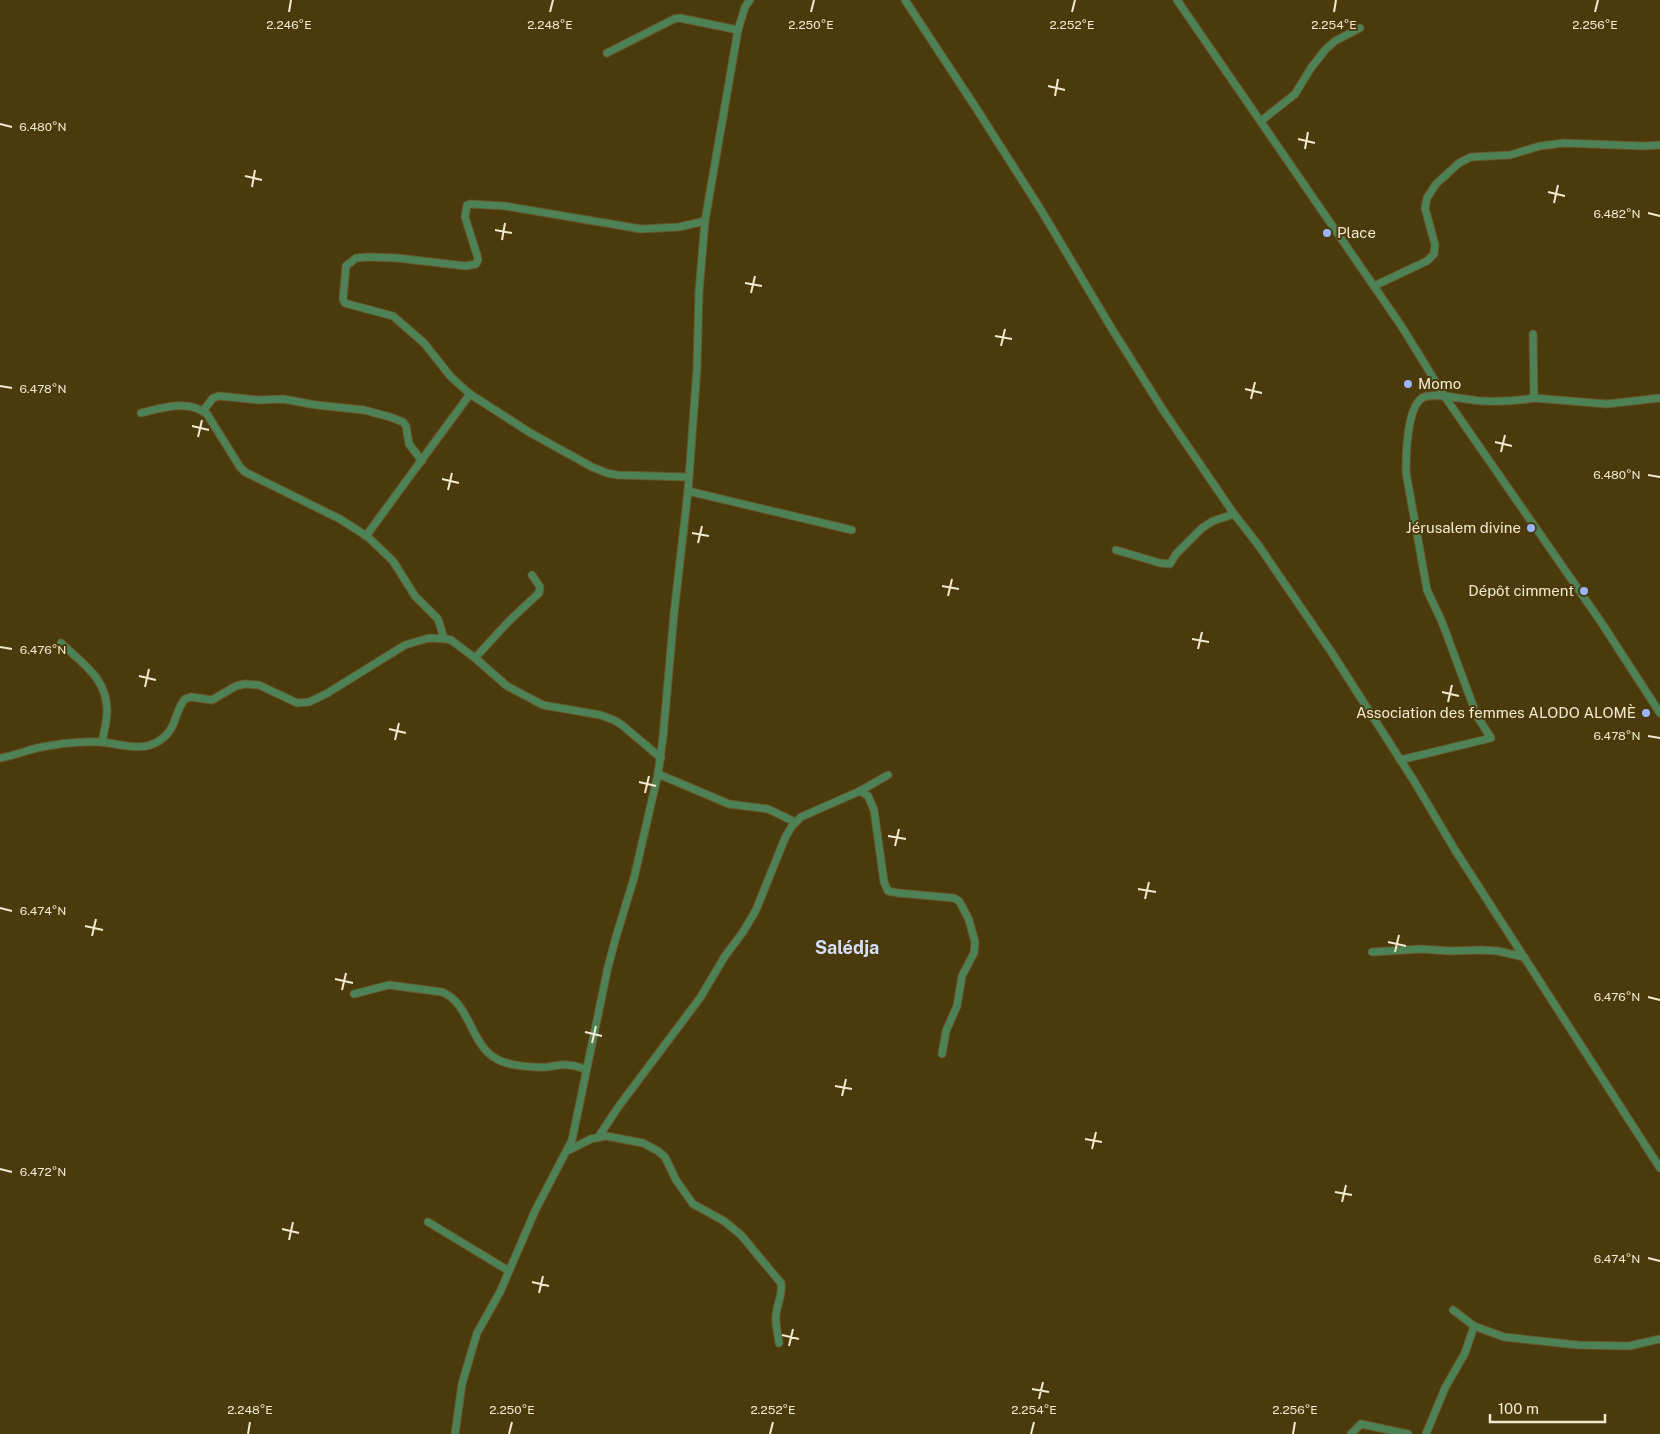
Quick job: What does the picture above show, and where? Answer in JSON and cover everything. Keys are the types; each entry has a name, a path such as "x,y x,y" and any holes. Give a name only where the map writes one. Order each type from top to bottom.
{"street":[{"path":"454,1434 462,1384 471,1351 535,1211 567,1150 576,1125 608,967 634,878 658,774 688,491 697,368 699,292 705,221 738,30 744,3 750,0"},
{"path":"905,0 1041,210 1158,404 1332,653 1455,850 1660,1168"},
{"path":"1177,0 1402,327 1445,397 1659,709"},
{"path":"607,53 674,19 680,18 738,30"},
{"path":"1261,121 1295,94 1310,68 1325,50 1335,41 1360,28"},
{"path":"1374,286 1427,261 1434,254 1435,245 1425,208 1427,198 1436,184 1459,163 1471,157 1510,155 1540,146 1564,143 1660,145"},
{"path":"688,477 625,475 600,471 529,432 470,394 456,382 424,343 396,318 388,314 345,303 343,299 346,268 351,260 387,257 473,265 477,262 477,257 465,217 467,205 470,204 505,206 642,229 679,227 705,221"},
{"path":"1533,334 1534,398"},
{"path":"366,536 470,394"},
{"path":"203,411 213,398 219,396 258,400 283,399 316,405 364,410 403,422 406,426 406,437 409,444 422,461"},
{"path":"1400,760 1491,738 1477,716 1442,622 1427,590 1406,472 1406,454 1411,421 1418,401 1428,396 1482,401 1517,401 1534,398 1607,404 1660,398"},
{"path":"141,413 170,406 188,407 203,411 207,414 237,463 245,472 340,519 366,536 393,561 415,596 438,619 444,638"},
{"path":"688,491 852,530"},
{"path":"1116,550 1152,561 1170,564 1176,554 1202,528 1213,521 1234,514"},
{"path":"475,658 509,621 539,593 540,587 532,575"},
{"path":"0,758 47,746 75,742 102,742 137,748 155,743 173,727 185,699 191,697 212,700 236,686 245,684 259,685 297,703 309,702 326,694 405,645 429,638 444,638 451,640 475,658 507,686 543,704 600,715 614,720 661,758"},
{"path":"61,643 91,671 103,687 107,710 102,742"},
{"path":"658,774 729,804 768,809 795,822"},
{"path":"598,1136 700,998 725,956 743,932 756,910 784,838 795,822 801,817 860,791 888,775"},
{"path":"860,791 868,796 874,810 884,882 888,891 898,894 954,898 959,902 969,920 975,942 974,953 962,976 957,1006 946,1031 942,1054"},
{"path":"1372,952 1421,949 1450,951 1480,950 1498,951 1524,957"},
{"path":"354,994 389,985 442,992 450,996 457,1003 478,1038 495,1059 530,1067 565,1064 586,1070"},
{"path":"567,1150 598,1136 643,1143 665,1157 676,1180 693,1204 724,1221 741,1235 782,1285 776,1322 779,1343"},
{"path":"428,1222 509,1271"},
{"path":"1453,1310 1474,1326 1504,1337 1578,1345 1628,1346 1660,1339"},
{"path":"1426,1434 1446,1388 1465,1352 1474,1326"},
{"path":"1352,1434 1361,1424 1408,1434"}],"place":[{"name":"Place","path":"1327,233"},
{"name":"Momo","path":"1408,384"},
{"name":"Jérusalem divine","path":"1531,528"},
{"name":"Dépôt cimment","path":"1584,591"},
{"name":"Association des femmes ALODO ALOMÈ","path":"1646,713"}],"district":[{"name":"Salédja","path":"847,948"}]}
